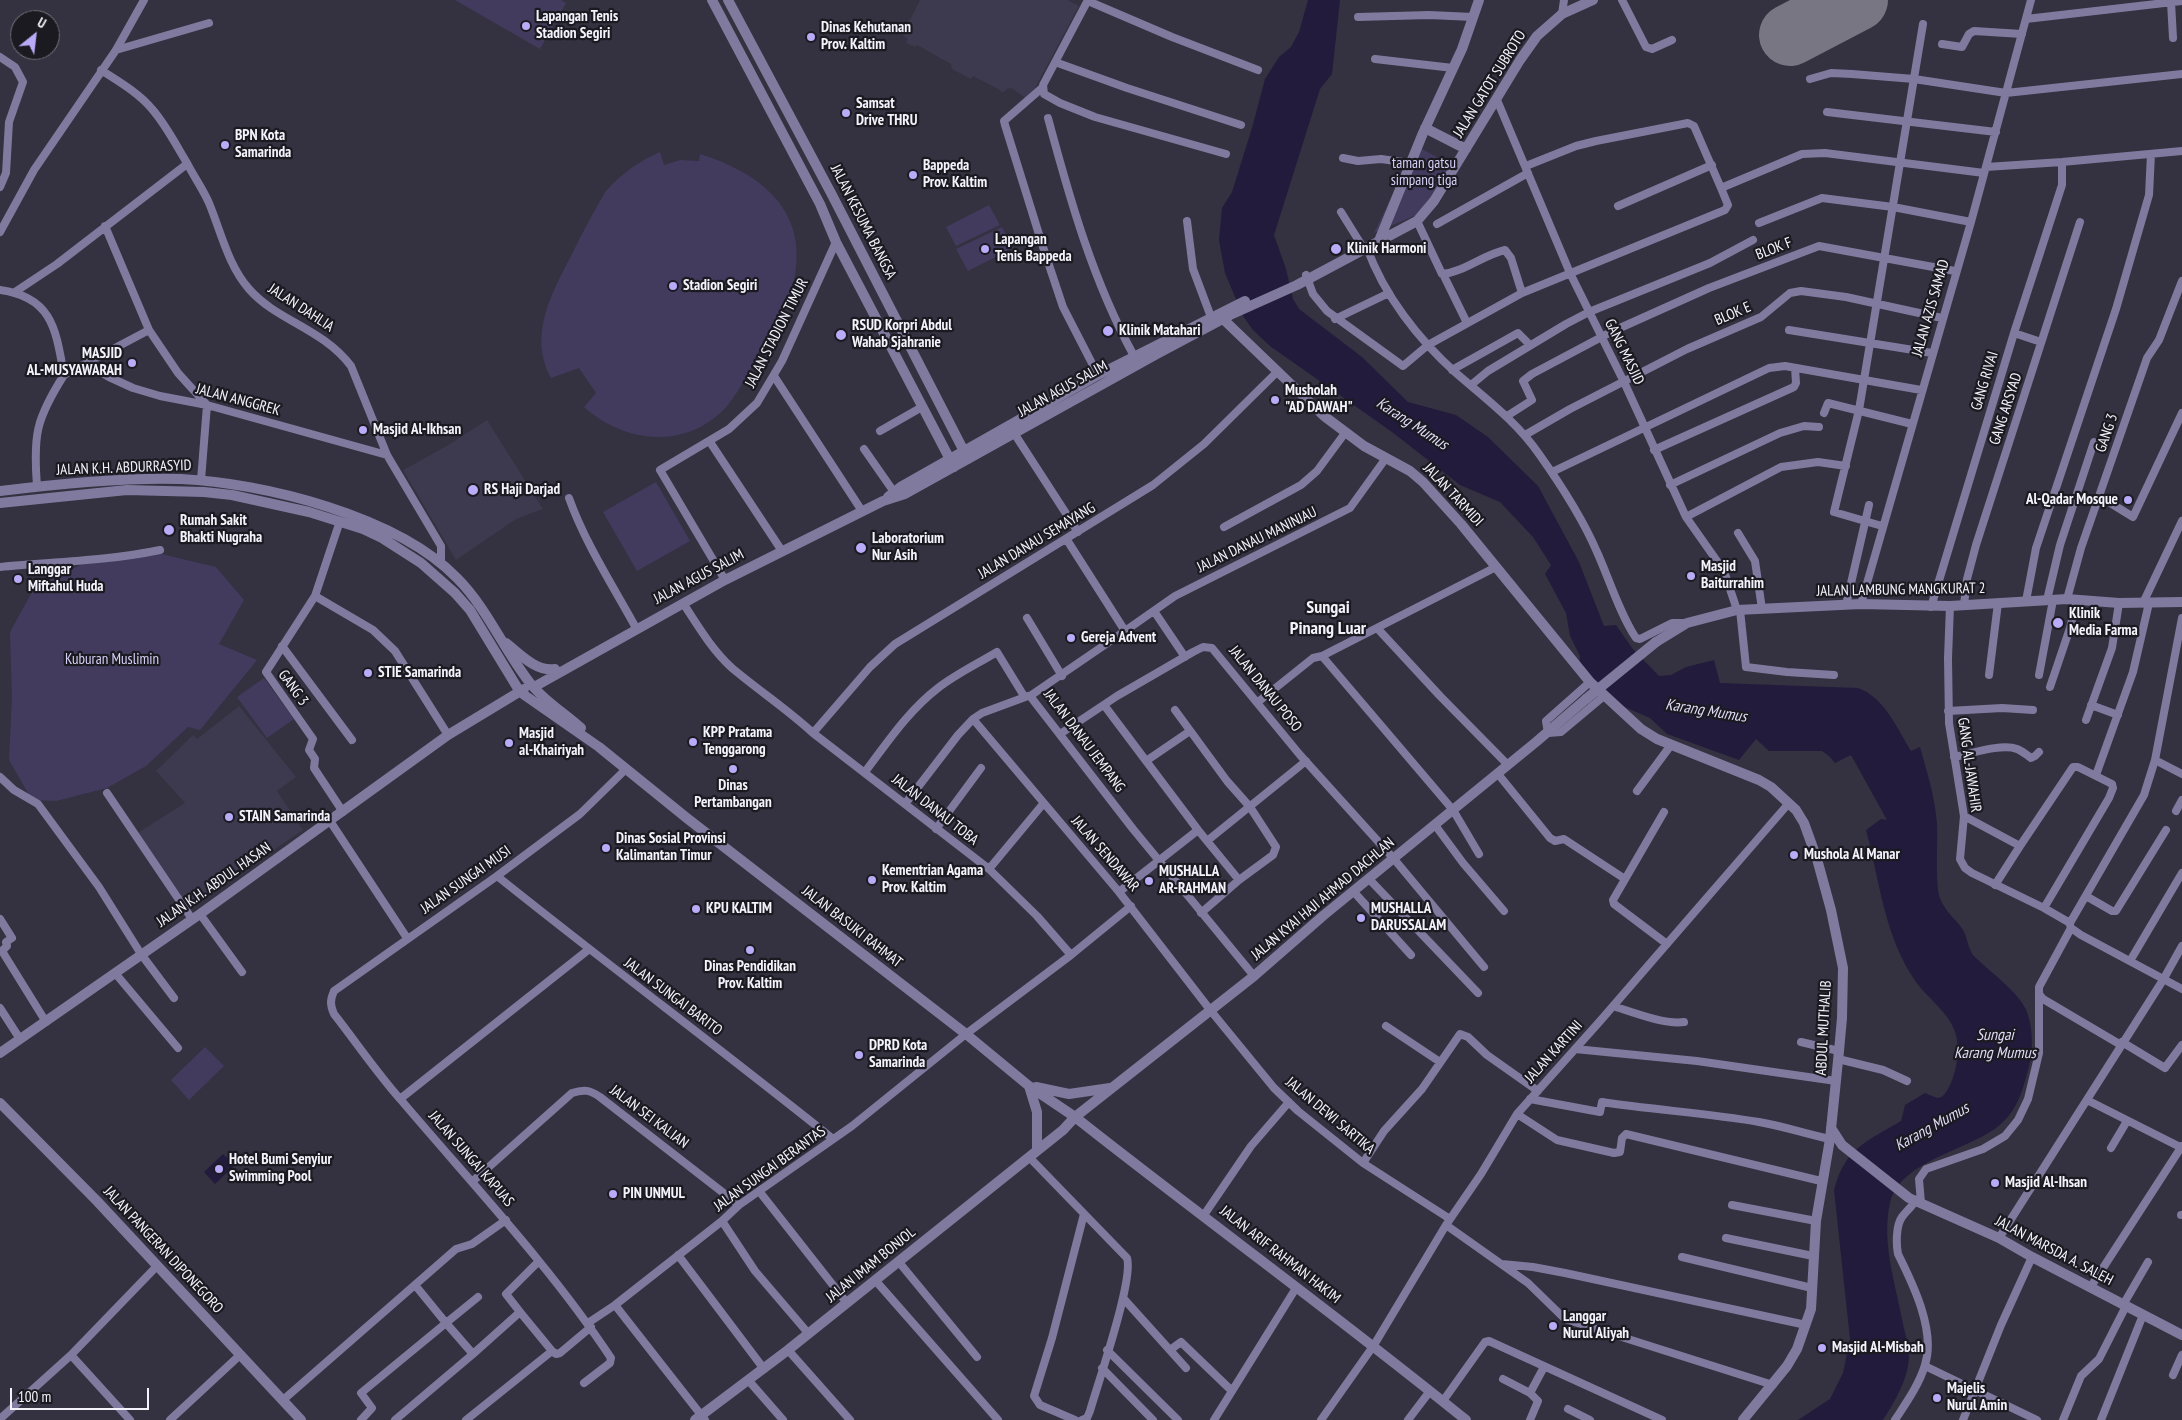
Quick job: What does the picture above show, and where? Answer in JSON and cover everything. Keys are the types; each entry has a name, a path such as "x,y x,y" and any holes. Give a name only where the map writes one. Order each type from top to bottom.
{"street":[{"path":"0,232 34,170 116,50 144,0"},
{"name":"JALAN KESUMA BANGSA","path":"712,0 792,150 824,212 836,242 952,463"},
{"name":"JALAN KESUMA BANGSA","path":"728,0 806,144 966,455"},
{"path":"1379,241 1410,163 1453,68 1479,0"},
{"path":"1562,14 1564,0"},
{"name":"JALAN GATOT SUBROTO","path":"1227,315 1320,272 1417,221 1434,202 1520,60 1537,36 1562,14 1593,0"},
{"path":"1622,0 1646,47 1652,49 1672,40"},
{"name":"JALAN AZIS SAMAD","path":"1861,604 1955,271 1971,222 2031,0"},
{"path":"1100,380 1060,299 1004,121 1043,86 1088,1 1172,37 1258,70"},
{"path":"2026,19 2182,1"},
{"path":"2171,2 2173,38"},
{"path":"1358,16 1429,15 1473,17"},
{"path":"116,50 209,23"},
{"path":"1882,526 1834,512 1859,410 1886,259 1892,207 1923,24"},
{"path":"1942,44 1962,48 1969,34 1974,32 2022,34"},
{"path":"0,57 15,67 23,82 9,122 0,187"},
{"path":"1375,59 1453,68"},
{"path":"1056,62 1136,91 1241,125"},
{"name":"JALAN DAHLIA","path":"101,70 128,88 152,108 169,132 208,202 236,272 250,290 275,310 327,340 342,354 351,366 386,455 441,546 442,564"},
{"path":"1810,79 1822,74 1842,73 1914,79 2006,93 2182,74"},
{"path":"1043,86 1044,94 1050,98 1095,117 1226,154"},
{"name":"GANG MASJID","path":"1497,100 1570,273 1624,382 1670,485 1686,517 1724,571 1739,610 1746,667 1787,672 1834,674"},
{"path":"1827,112 1996,132"},
{"path":"1048,118 1088,255 1122,334 1134,356"},
{"path":"1302,279 1335,319 1403,366 1428,345 1522,293 1725,210 1728,205 1694,126 1684,123 1576,146 1527,170 1437,224"},
{"path":"1425,128 1466,149"},
{"path":"792,150 806,144"},
{"path":"1721,188 1802,154 1813,152 1985,170 2182,151"},
{"path":"2026,601 2036,548 2116,309 2149,195 2151,154"},
{"path":"1343,158 1358,161 1381,159 1410,163"},
{"name":"GANG RIVAI","path":"1931,607 2014,333 2062,186 2062,162"},
{"path":"15,292 57,264 187,164"},
{"path":"1618,206 1712,165"},
{"path":"1759,223 1822,198 1892,207 1971,222"},
{"path":"824,212 837,205"},
{"path":"1341,212 1389,294 1428,345 1452,370 1507,416 1525,434 1552,472 1594,544 1636,638 1640,639 1672,623 1687,623"},
{"path":"1187,221 1192,265 1211,317"},
{"path":"1417,221 1467,323"},
{"name":"GANG ARSYAD","path":"1964,605 1972,560 2080,222"},
{"path":"105,226 149,330 178,373 207,405 201,480"},
{"path":"1471,385 1530,345 1588,312 1710,263 1753,240"},
{"name":"JALAN STADION TIMUR","path":"725,580 660,470 710,442 750,411 774,376 836,242"},
{"name":"BLOK F","path":"1507,416 1532,400 1523,383 1524,378 1611,332 1708,288 1819,246 1955,271"},
{"path":"1443,274 1472,264 1489,254 1505,250 1511,258 1522,293"},
{"name":"GANG 3","path":"2050,687 2070,628 2072,599 2081,548 2147,358 2159,340 2182,281"},
{"path":"0,290 15,292 32,299 49,316 56,333 64,376"},
{"name":"BLOK E","path":"1525,434 1570,408 1687,349 1761,317 1790,294 1801,291 1846,297 1942,318"},
{"path":"1335,319 1389,294"},
{"name":"JALAN AGUS SALIM","path":"966,455 1014,433 1100,380 1134,356 1227,315"},
{"name":"JALAN AGUS SALIM","path":"883,501 894,492 952,463 1181,336 1211,317 1227,315"},
{"name":"JALAN TARMIDI","path":"1227,315 1277,372 1315,408 1345,433 1410,471 1423,482 1461,524 1590,682 1607,699"},
{"path":"38,486 34,452 36,432 43,412 64,376 149,330"},
{"path":"1789,330 1932,353"},
{"path":"1452,370 1518,333 1530,345"},
{"path":"2014,333 2041,342"},
{"name":"JALAN ANGGREK","path":"86,363 109,377 133,388 160,396 207,405 386,455"},
{"path":"1552,472 1769,368 1785,366 1864,382 1921,390"},
{"path":"1654,450 1795,386 1795,368"},
{"name":"JALAN DANAU SEMAYANG","path":"813,733 870,666 895,644 934,622 1011,572 1067,540 1175,470 1277,372"},
{"path":"774,376 862,511"},
{"path":"1824,414 1828,404 1912,424"},
{"path":"880,431 922,406"},
{"path":"2099,496 2133,517 2182,413"},
{"path":"1670,485 1780,433 1804,426 1819,427"},
{"path":"1014,433 1078,532"},
{"path":"1224,527 1301,486 1317,471 1345,433"},
{"path":"710,442 782,551"},
{"path":"2039,675 2060,545 2094,442"},
{"path":"864,449 894,492"},
{"name":"JALAN DANAU MANINJAU","path":"1125,631 1175,596 1350,508 1386,458"},
{"path":"1686,517 1781,467 1818,462 1846,466"},
{"name":"JALAN AGUS SALIM","path":"520,692 614,644 621,637 636,628 725,580 883,501 902,496 952,463"},
{"name":"JALAN K.H. ABDURRASYID","path":"0,503 201,480 278,493 338,510 384,528 442,564 466,588 532,686"},
{"name":"JALAN K.H. ABDURRASYID","path":"0,491 38,486 155,484 232,495 340,521 382,538 438,576 470,610 520,692"},
{"path":"569,498 600,563 636,628"},
{"path":"1846,605 1864,520 1869,505"},
{"name":"GANG 3","path":"340,521 315,596 266,669 267,675 314,739 309,750 315,759 314,768 343,812"},
{"path":"2096,775 2139,652 2146,603 2171,541 2182,521"},
{"path":"1738,533 1753,556 1762,609"},
{"path":"1067,540 1125,631"},
{"path":"0,567 130,557 160,550"},
{"path":"1258,702 1313,658 1322,656 1378,629 1496,567"},
{"path":"315,596 373,630 395,651 448,735"},
{"name":"JALAN LAMBUNG MANGKURAT 2","path":"1586,699 1656,642 1687,623 1739,610 1861,604 1931,607 2072,599 2119,603 2182,602"},
{"name":"JALAN DANAU TOBA","path":"683,603 716,651 731,667 989,869 1037,916 1071,955"},
{"path":"1990,675 1998,603"},
{"path":"2086,720 2112,648 2119,603"},
{"name":"GANG AL-JAWAHIR","path":"1950,606 1948,710 1964,816 1959,853 1962,864 1972,873 2044,908 2070,926 2182,989"},
{"path":"1154,611 1184,656"},
{"path":"1026,618 1062,676"},
{"path":"1895,1420 1909,1399 1925,1366 1927,1354 1926,1333 1920,1300 1896,1247 1901,1218 1911,1209 1915,1200 1919,1179 1926,1169 1983,1149 2005,1136 2018,1120 2028,1099 2039,1053 2039,987 2086,896 2138,806 2155,760 2182,618"},
{"path":"1378,629 1508,765"},
{"name":"JALAN DANAU JEMPANG","path":"1125,631 1062,676 1027,696 1060,734 1158,860 1254,976"},
{"path":"498,636 532,663 546,670 555,669"},
{"path":"532,686 555,669 611,638 621,637"},
{"path":"282,646 352,740"},
{"name":"JALAN DANAU POSO","path":"1060,734 1184,656 1203,647 1216,649 1306,761 1394,859"},
{"path":"865,772 900,726 926,698 959,674 997,652 1027,696 982,713 973,719 958,734 905,804"},
{"path":"1322,656 1453,810 1479,854"},
{"path":"1590,682 1546,721 1548,733 1561,732 1607,699"},
{"name":"JALAN BASUKI RAHMAT","path":"532,686 572,719 599,747"},
{"name":"JALAN K.H. ABDUL HASAN","path":"0,1054 196,917 448,735 520,692"},
{"name":"JALAN BASUKI RAHMAT","path":"520,692 599,747 688,819 966,1034 1027,1085 1075,1117"},
{"name":"JALAN KYAI HAJI AHMAD DACHLAN","path":"1075,1117 1254,976 1354,891 1548,733 1586,699"},
{"name":"ABDUL MUTHALIB","path":"1607,699 1641,729 1671,746 1759,780 1789,803 1804,823 1815,852 1831,910 1843,968 1839,1055 1830,1133 1816,1221 1811,1308 1797,1349 1773,1385 1743,1420"},
{"path":"1104,705 1198,830 1239,880"},
{"path":"2091,705 2118,715"},
{"path":"1948,710 2002,708 2033,710"},
{"path":"1175,710 1227,781 1250,807 1276,843 1276,852 1239,880 1201,913"},
{"name":"JALAN SENDAWAR","path":"973,719 1131,906 1211,1011"},
{"path":"1146,761 1190,731"},
{"path":"1638,791 1671,746"},
{"path":"1954,757 1984,750 2011,748 2023,752 2031,758 2039,752"},
{"path":"2155,760 2182,774"},
{"path":"1208,841 1306,761"},
{"path":"1995,885 2074,767 2096,775 2111,783 2113,786 2112,791 2044,908"},
{"path":"936,829 981,768"},
{"name":"JALAN SUNGAI MUSI","path":"334,1014 330,1007 330,998 334,991 497,876 580,814 626,769"},
{"path":"1498,774 1553,841 1564,839 1625,879"},
{"path":"0,777 14,790 38,804 99,887 141,954 174,998"},
{"path":"106,794 196,917 242,972"},
{"path":"2176,811 2182,800"},
{"name":"JALAN KARTINI","path":"1321,1420 1374,1345 1448,1222 1517,1114 1789,803"},
{"path":"989,869 1043,804"},
{"path":"1664,812 1613,898 1614,904 1667,944"},
{"path":"1964,816 2020,846"},
{"path":"330,821 407,938"},
{"path":"1435,825 1463,863 1504,911"},
{"path":"1119,892 1198,830"},
{"path":"2086,896 2112,911 2116,911 2166,830"},
{"path":"1394,859 1484,967"},
{"path":"2130,961 2182,873"},
{"name":"JALAN SUNGAI BARITO","path":"497,876 588,950 834,1139"},
{"path":"1369,879 1478,993"},
{"path":"1354,891 1411,955"},
{"path":"966,1034 1071,955 1131,906"},
{"path":"0,919 12,938 6,942 7,946 2,951 46,1022"},
{"path":"1999,1238 2163,980 2182,946"},
{"path":"400,1099 588,950"},
{"path":"115,973 178,1048"},
{"path":"2039,994 2044,999 2165,1068 2182,1045"},
{"path":"1613,1006 1647,1016 1684,1022"},
{"path":"0,1008 20,1039"},
{"name":"JALAN DEWI SARTIKA","path":"1211,1011 1274,1088 1288,1102 1362,1163 1448,1222 1528,1283 1565,1319 1773,1385"},
{"name":"JALAN SUNGAI KAPUAS","path":"334,1014 400,1099 506,1220 589,1325 612,1358 611,1361 584,1383"},
{"path":"1386,1026 1440,1062"},
{"name":"JALAN SUNGAI BERANTAS","path":"552,1350 556,1354 560,1353 589,1325 722,1221 739,1205 834,1139 966,1034"},
{"path":"1362,1163 1384,1131 1422,1089 1457,1036 1462,1034 1538,1091"},
{"path":"1801,1042 1884,1070 1907,1081"},
{"path":"1575,1049 1697,1060 1836,1082"},
{"path":"1027,1085 1069,1094 1114,1087"},
{"path":"1027,1085 1037,1112 1033,1154 1084,1214 1127,1258 1128,1271 1123,1298 1090,1411 1086,1418 1082,1420"},
{"name":"JALAN SEI KALIAN","path":"473,1181 572,1093 581,1090 591,1091 600,1097 739,1205"},
{"path":"1530,1099 1600,1112 1602,1102 1731,1118 1782,1126 1793,1131 1830,1133"},
{"path":"2087,1100 2182,1147 2090,1288"},
{"path":"1204,1215 1251,1146 1288,1102"},
{"name":"JALAN PANGERAN DIPONEGORO","path":"0,1103 157,1266 301,1420"},
{"path":"1517,1114 1556,1140 1614,1153 1620,1152 1622,1138 1626,1134 1821,1181"},
{"name":"JALAN IMAM BONJOL","path":"701,1418 1063,1130 1075,1117"},
{"name":"JALAN ARIF RAHMAN HAKIM","path":"1075,1117 1296,1288 1374,1345 1466,1420"},
{"path":"2111,1148 2127,1121"},
{"name":"JALAN MARSDA A. SALEH","path":"1830,1133 1842,1145 1915,1200 1999,1238 2032,1258 2182,1335"},
{"path":"759,1191 847,1303"},
{"path":"1732,1205 1816,1221"},
{"path":"1075,1420 1040,1405 1034,1396 1052,1338 1084,1214"},
{"path":"283,1400 456,1249 472,1244 506,1220"},
{"path":"722,1221 755,1271 808,1333"},
{"path":"1726,1238 1813,1256"},
{"path":"678,1255 764,1369"},
{"path":"1682,1257 1812,1288"},
{"path":"1963,1420 2001,1326 2032,1258"},
{"path":"898,1261 977,1357"},
{"path":"466,1420 552,1350 506,1294 538,1262"},
{"path":"2063,1420 2081,1376 2099,1359 2124,1306 2148,1262"},
{"path":"1500,1263 1533,1267 1806,1325"},
{"path":"0,1419 71,1355 157,1266"},
{"path":"875,1280 998,1420"},
{"path":"415,1284 473,1354"},
{"path":"1214,1420 1296,1288"},
{"path":"361,1420 372,1408 362,1393 478,1297"},
{"path":"1123,1298 1186,1368"},
{"path":"615,1305 701,1418"},
{"path":"395,1420 520,1312"},
{"path":"2101,1420 2143,1315"},
{"path":"1443,1401 1487,1341 1662,1420"},
{"path":"1170,1350 1181,1342 1232,1391"},
{"path":"788,1350 850,1420"},
{"path":"1107,1350 1178,1420"},
{"path":"71,1355 130,1420"},
{"path":"170,1420 240,1355"},
{"path":"2173,1375 2182,1355"},
{"path":"1530,1393 1544,1366"},
{"path":"1925,1366 2037,1420"},
{"path":"1102,1368 1153,1420"},
{"path":"1503,1378 1530,1393 1538,1401 1530,1420"},
{"path":"749,1381 783,1420"},
{"path":"1408,1420 1430,1391"},
{"path":"1568,1409 1590,1420"}],"shaded area":[{"path":"920,0 1067,0 1079,6 1034,90 1025,98 1013,89 1008,88 1001,92 973,76 971,79 952,69 951,64 917,45 915,47 906,43 908,39 900,33 902,27 911,18"},
{"name":"RS Haji Darjad","path":"487,420 543,509 516,519 456,560 403,470 445,447"},
{"name":"STAIN Samarinda","path":"239,706 296,777 277,791 303,830 185,910 136,834 185,803 156,771 193,735 197,739"}],"green space":[{"name":"Lapangan Tenis Stadion Segiri","path":"455,0 561,0 566,3 540,49"},
{"name":"taman gatsu simpang tiga","path":"1416,146 1452,165 1421,213 1374,233"},
{"name":"Stadion Segiri","path":"660,152 664,165 680,160 699,161 700,154 741,171 758,182 773,196 785,212 793,230 797,251 795,275 787,300 733,399 711,420 694,430 656,437 637,435 618,429 584,407 596,393 579,368 551,378 544,362 542,330 551,298 558,282 606,191 631,168"},
{"path":"989,205 1000,225 956,246 946,227"},
{"name":"Lapangan Tenis Bappeda","path":"1002,227 1013,248 968,271 956,249"},
{"path":"656,482 690,541 637,571 603,512"},
{"name":"Kuburan Muslimin","path":"153,552 216,567 244,600 219,644 257,660 200,730 188,727 146,766 107,788 56,801 32,800 9,760 12,698 10,632 37,583 93,560"},
{"path":"264,678 294,719 267,738 237,697"},
{"path":"205,1047 224,1066 189,1100 171,1080"}],"water":[{"name":"Sungai Karang Mumus","path":"1308,0 1340,0 1332,74 1320,89 1274,235 1286,269 1293,299 1299,309 1362,357 1408,402 1456,415 1488,437 1538,486 1579,562 1604,626 1616,625 1632,648 1659,676 1671,675 1686,667 1714,660 1720,683 1858,688 1867,692 1883,706 1911,751 1920,747 1936,814 1938,892 1940,898 1963,930 1973,955 2012,990 2024,1005 2032,1035 2029,1067 2021,1094 2008,1117 1990,1132 1939,1156 1908,1175 1897,1188 1890,1203 1887,1233 1888,1249 1909,1355 1904,1381 1883,1420 1798,1420 1830,1399 1843,1373 1850,1339 1834,1190 1844,1164 1867,1141 1901,1121 1905,1105 1925,1093 1937,1098 1942,1097 1953,1078 1957,1062 1958,1047 1955,1031 1946,1016 1921,989 1905,964 1884,908 1866,830 1881,819 1887,820 1851,755 1835,763 1822,751 1769,751 1756,739 1739,760 1667,734 1650,718 1613,702 1579,666 1580,656 1570,636 1566,613 1545,574 1551,565 1533,537 1500,502 1460,485 1392,432 1270,346 1253,330 1243,316 1225,273 1219,240 1222,208 1232,192 1265,79 1279,57 1291,47 1299,32"},
{"name":"Hotel Bumi Senyiur Swimming Pool","path":"223,1154 235,1165 215,1184 204,1172"}],"runway":[{"path":"1790,35 1857,0"}],"place":[{"name":"Lapangan Tenis Stadion Segiri","path":"526,26"},
{"name":"Dinas Kehutanan Prov. Kaltim","path":"811,37"},
{"name":"Samsat Drive THRU","path":"846,113"},
{"name":"BPN Kota Samarinda","path":"225,145"},
{"name":"Bappeda Prov. Kaltim","path":"913,175"},
{"name":"Lapangan Tenis Bappeda","path":"985,249"},
{"name":"Klinik Harmoni","path":"1336,249"},
{"name":"Stadion Segiri","path":"673,286"},
{"name":"Klinik Matahari","path":"1108,331"},
{"name":"RSUD Korpri Abdul Wahab Sjahranie","path":"841,335"},
{"name":"MASJID AL-MUSYAWARAH","path":"132,363"},
{"name":"Musholah \"AD DAWAH\"","path":"1275,400"},
{"name":"Masjid Al-Ikhsan","path":"363,430"},
{"name":"RS Haji Darjad","path":"473,490"},
{"name":"Al-Qadar Mosque","path":"2128,500"},
{"name":"Rumah Sakit Bhakti Nugraha","path":"169,530"},
{"name":"Laboratorium Nur Asih","path":"861,548"},
{"name":"Masjid Baiturrahim","path":"1691,576"},
{"name":"Langgar Miftahul Huda","path":"18,579"},
{"name":"Klinik Media Farma","path":"2058,623"},
{"name":"Gereja Advent","path":"1071,638"},
{"name":"STIE Samarinda","path":"368,673"},
{"name":"KPP Pratama Tenggarong","path":"693,742"},
{"name":"Masjid al-Khairiyah","path":"509,743"},
{"name":"Dinas Pertambangan","path":"733,769"},
{"name":"STAIN Samarinda","path":"229,817"},
{"name":"Dinas Sosial Provinsi Kalimantan Timur","path":"606,848"},
{"name":"Mushola Al Manar","path":"1794,855"},
{"name":"Kementrian Agama Prov. Kaltim","path":"872,880"},
{"name":"MUSHALLA AR-RAHMAN","path":"1149,881"},
{"name":"KPU KALTIM","path":"696,909"},
{"name":"MUSHALLA DARUSSALAM","path":"1361,918"},
{"name":"Dinas Pendidikan Prov. Kaltim","path":"750,950"},
{"name":"DPRD Kota Samarinda","path":"859,1055"},
{"name":"Hotel Bumi Senyiur Swimming Pool","path":"219,1169"},
{"name":"Masjid Al-Ihsan","path":"1995,1183"},
{"name":"PIN UNMUL","path":"613,1194"},
{"name":"Langgar Nurul Aliyah","path":"1553,1326"},
{"name":"Masjid Al-Misbah","path":"1822,1348"},
{"name":"Majelis Nurul Amin","path":"1937,1398"}],"district":[{"name":"Sungai Pinang Luar","path":"1328,618"}],"water label":[{"name":"Karang Mumus","path":"1412,424"},
{"name":"Karang Mumus","path":"1706,711"},
{"name":"Karang Mumus","path":"1932,1127"}]}
